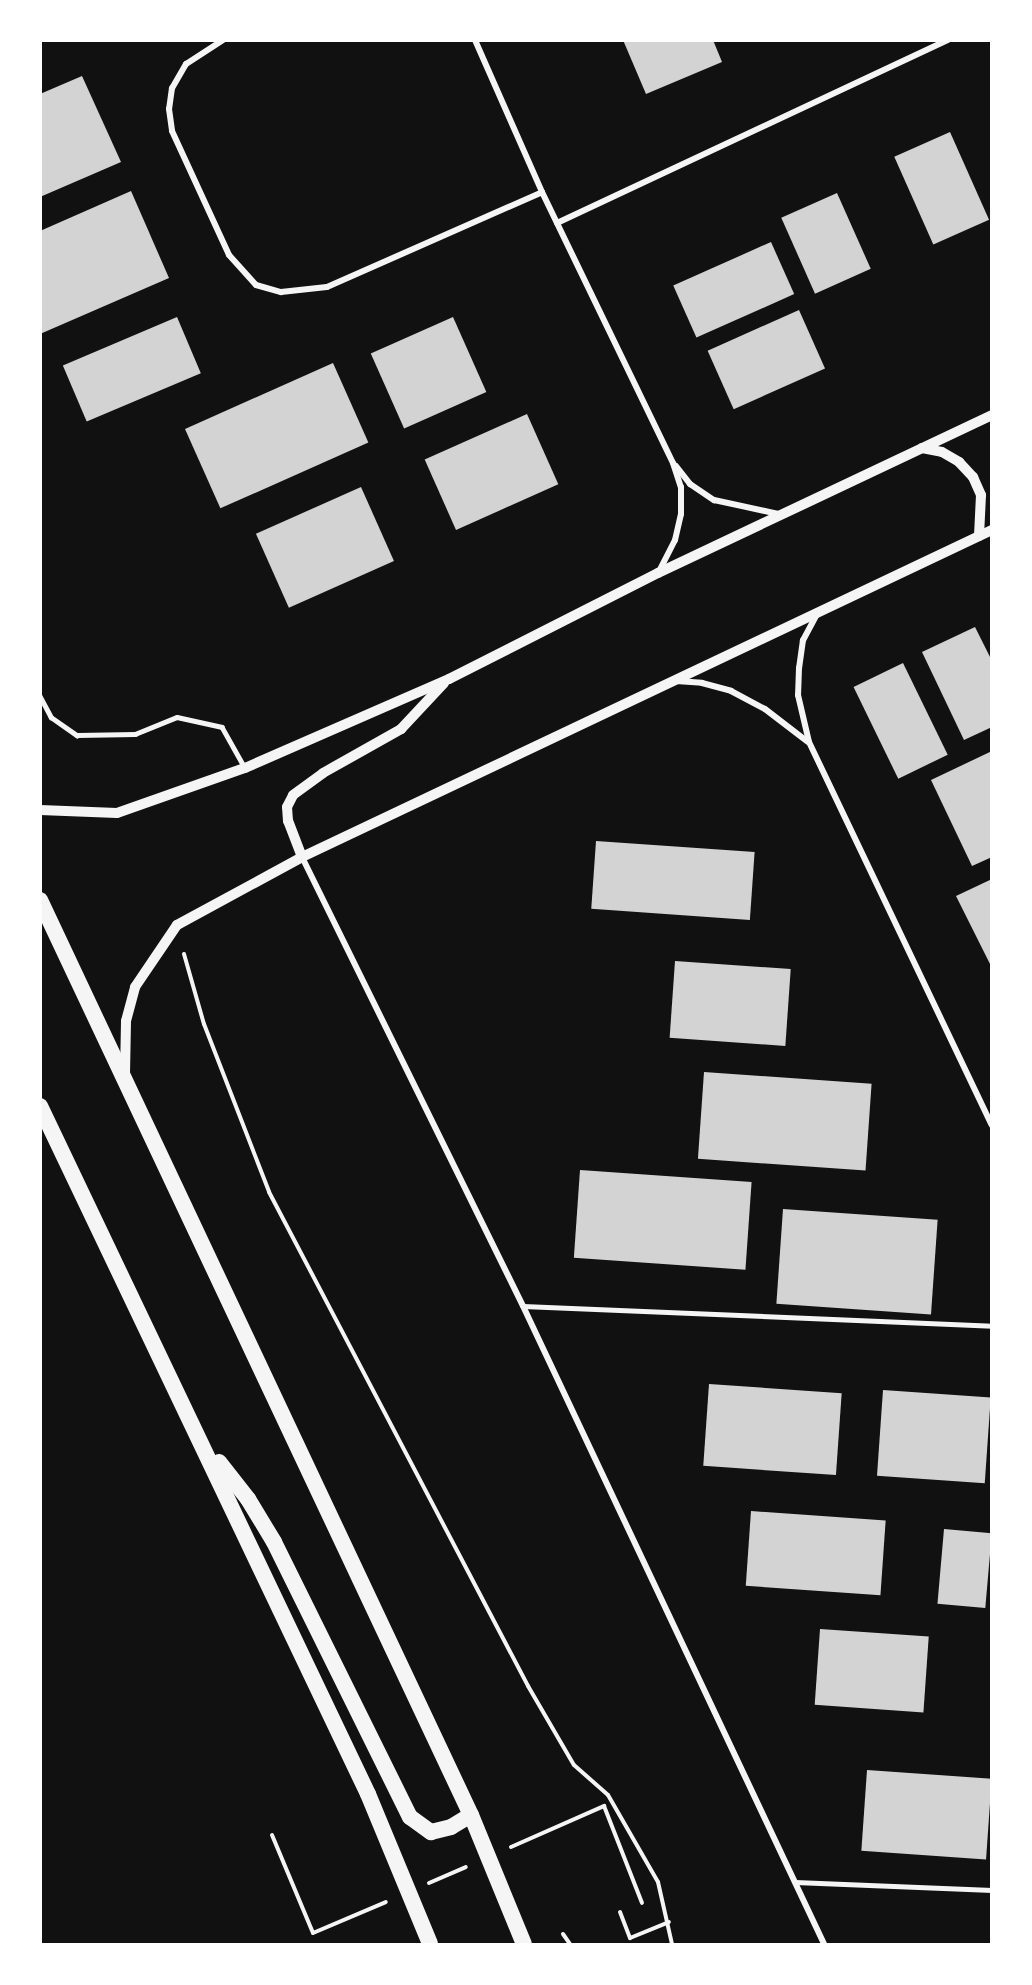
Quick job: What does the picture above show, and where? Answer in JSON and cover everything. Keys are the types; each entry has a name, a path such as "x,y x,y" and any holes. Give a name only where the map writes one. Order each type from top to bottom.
{"highway":[{"path":"40,900 471,1815 524,1944"},
{"path":"40,1106 203,1443 368,1794 430,1944"},
{"path":"203,1443 248,1499 274,1542 410,1817 431,1832 451,1827 471,1815"}],"street":[{"path":"224,40 186,64 172,88 169,109 172,131 229,255 256,285 281,292 327,287 542,192"},
{"path":"475,40 542,192 673,463 681,487 681,514 675,540 658,573"},
{"path":"557,223 948,40"},
{"path":"40,810 117,813 245,768 448,679 658,573 992,415"},
{"path":"922,448 942,452 959,462 973,477 981,495 979,536"},
{"path":"673,463 690,484 714,500 782,514"},
{"path":"124,1080 126,1021 135,987 177,926 302,857 992,530"},
{"path":"819,610 803,640 799,668 798,695 809,742 992,1125"},
{"path":"448,679 401,729 323,773 293,795 287,807 288,821 302,857 523,1306 824,1944"},
{"path":"670,681 702,682 731,692 765,709 809,742"}],"lane":[{"path":"40,696 51,717 77,735 135,734 177,717 222,727 245,768"},
{"path":"523,1306 992,1326"},
{"path":"795,1882 992,1890"}],"path":[{"path":"177,926 204,1024 269,1192 528,1686 574,1765 608,1795 658,1882 669,1922 672,1944"},
{"path":"507,1848 604,1806 642,1903"},
{"path":"272,1835 313,1933 389,1900"},
{"path":"421,1886 475,1863"},
{"path":"620,1912 630,1938 669,1922"},
{"path":"563,1934 570,1944"}],"building":[{"path":"623,40 713,40 722,62 646,94"},
{"path":"82,76 121,162 40,197 40,94"},
{"path":"950,132 989,220 933,245 894,157"},
{"path":"131,191 169,278 40,334 40,231"},
{"path":"837,193 871,269 815,294 781,218"},
{"path":"771,242 794,294 696,338 673,286"},
{"path":"799,310 825,368 734,409 708,351"},
{"path":"177,317 201,373 87,422 63,365"},
{"path":"453,317 486,392 404,429 371,354"},
{"path":"333,363 368,442 220,508 185,429"},
{"path":"527,414 558,484 456,530 425,460"},
{"path":"361,487 394,561 289,608 256,534"},
{"path":"975,627 992,661 992,727 964,740 922,652"},
{"path":"903,663 948,755 898,779 854,687"},
{"path":"992,751 992,857 972,866 931,780"},
{"path":"596,841 755,852 750,920 591,909"},
{"path":"992,879 992,964 990,964 956,896"},
{"path":"675,961 791,969 785,1046 670,1038"},
{"path":"704,1072 872,1084 866,1171 698,1159"},
{"path":"580,1170 752,1182 745,1270 574,1258"},
{"path":"783,1209 938,1220 931,1315 776,1304"},
{"path":"709,1384 842,1393 836,1475 703,1466"},
{"path":"883,1390 991,1398 985,1483 877,1476"},
{"path":"751,1511 886,1520 880,1595 746,1586"},
{"path":"944,1529 992,1533 985,1608 937,1604"},
{"path":"820,1629 929,1637 923,1712 815,1705"},
{"path":"867,1770 992,1779 986,1860 861,1851"}]}
